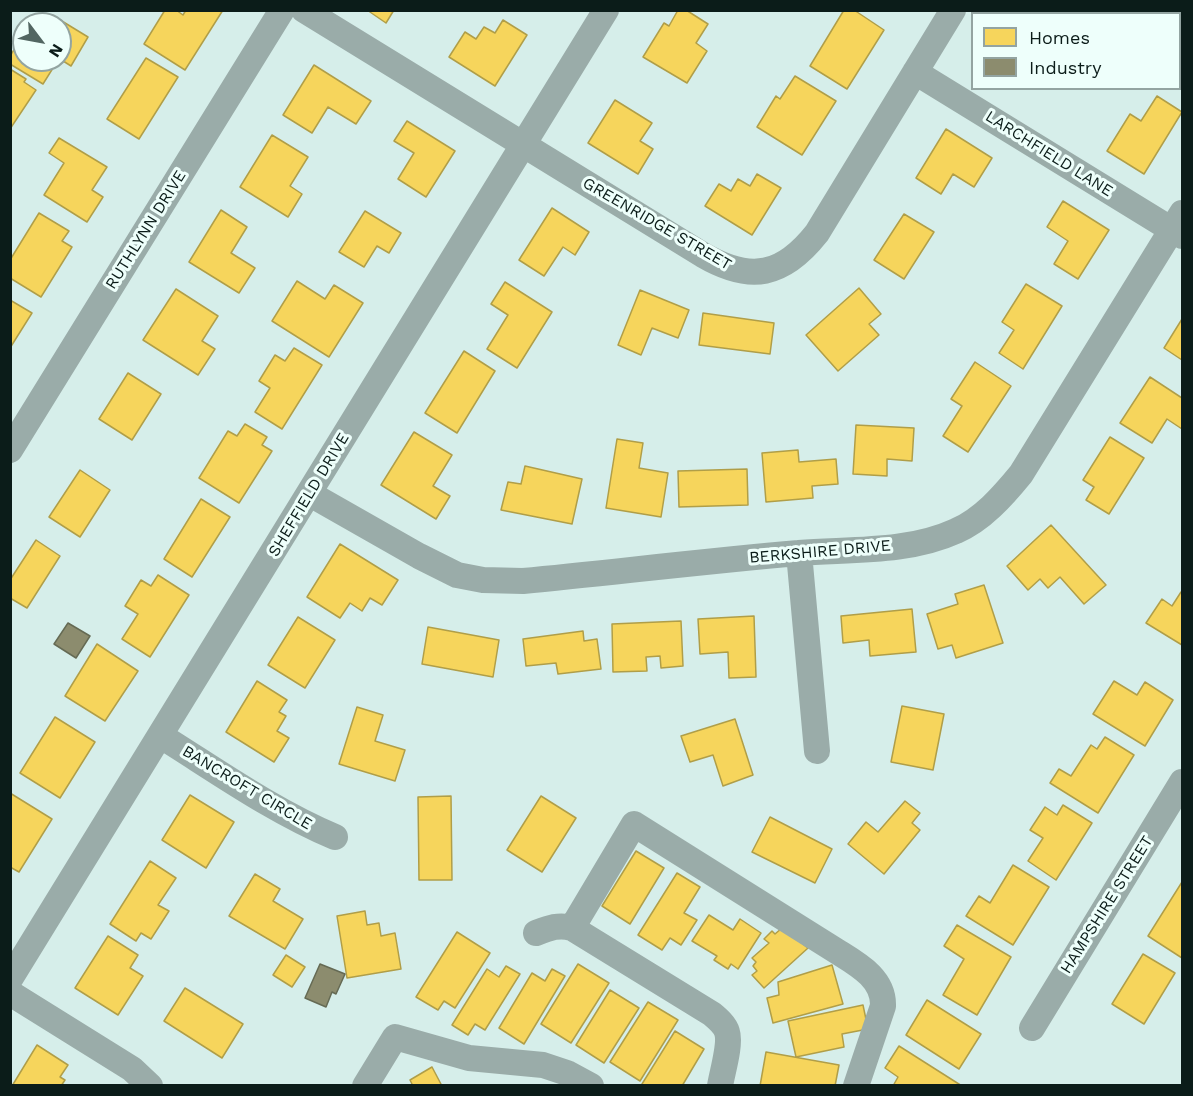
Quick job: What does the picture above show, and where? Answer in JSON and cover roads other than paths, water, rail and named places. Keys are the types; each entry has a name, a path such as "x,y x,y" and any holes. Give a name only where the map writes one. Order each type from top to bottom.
{"street":[{"name":"RUTHLYNN DRIVE","path":"10,450 282,10"},
{"name":"GREENRIDGE STREET","path":"304,10 719,264 745,272 766,270 783,264 798,255 817,233 953,10"},
{"name":"SHEFFIELD DRIVE","path":"10,979 606,10"},
{"name":"LARCHFIELD LANE","path":"915,72 1179,227"},
{"name":"BERKSHIRE DRIVE","path":"310,494 443,569 483,580 523,581 910,544 954,532 974,521 1006,492 1034,456 1179,227"},
{"path":"799,553 817,751"},
{"name":"BANCROFT CIRCLE","path":"161,736 282,811 335,837"},
{"name":"HAMPSHIRE STREET","path":"1032,1028 1182,782"},
{"path":"572,928 634,824 838,952 876,981 883,993 883,1006 856,1086"},
{"path":"536,933 554,926 572,928 712,1014 720,1021 727,1033 720,1086"},
{"path":"10,993 132,1069 150,1086"},
{"path":"365,1086 395,1037 469,1058 543,1065 567,1073 591,1086"}]}
